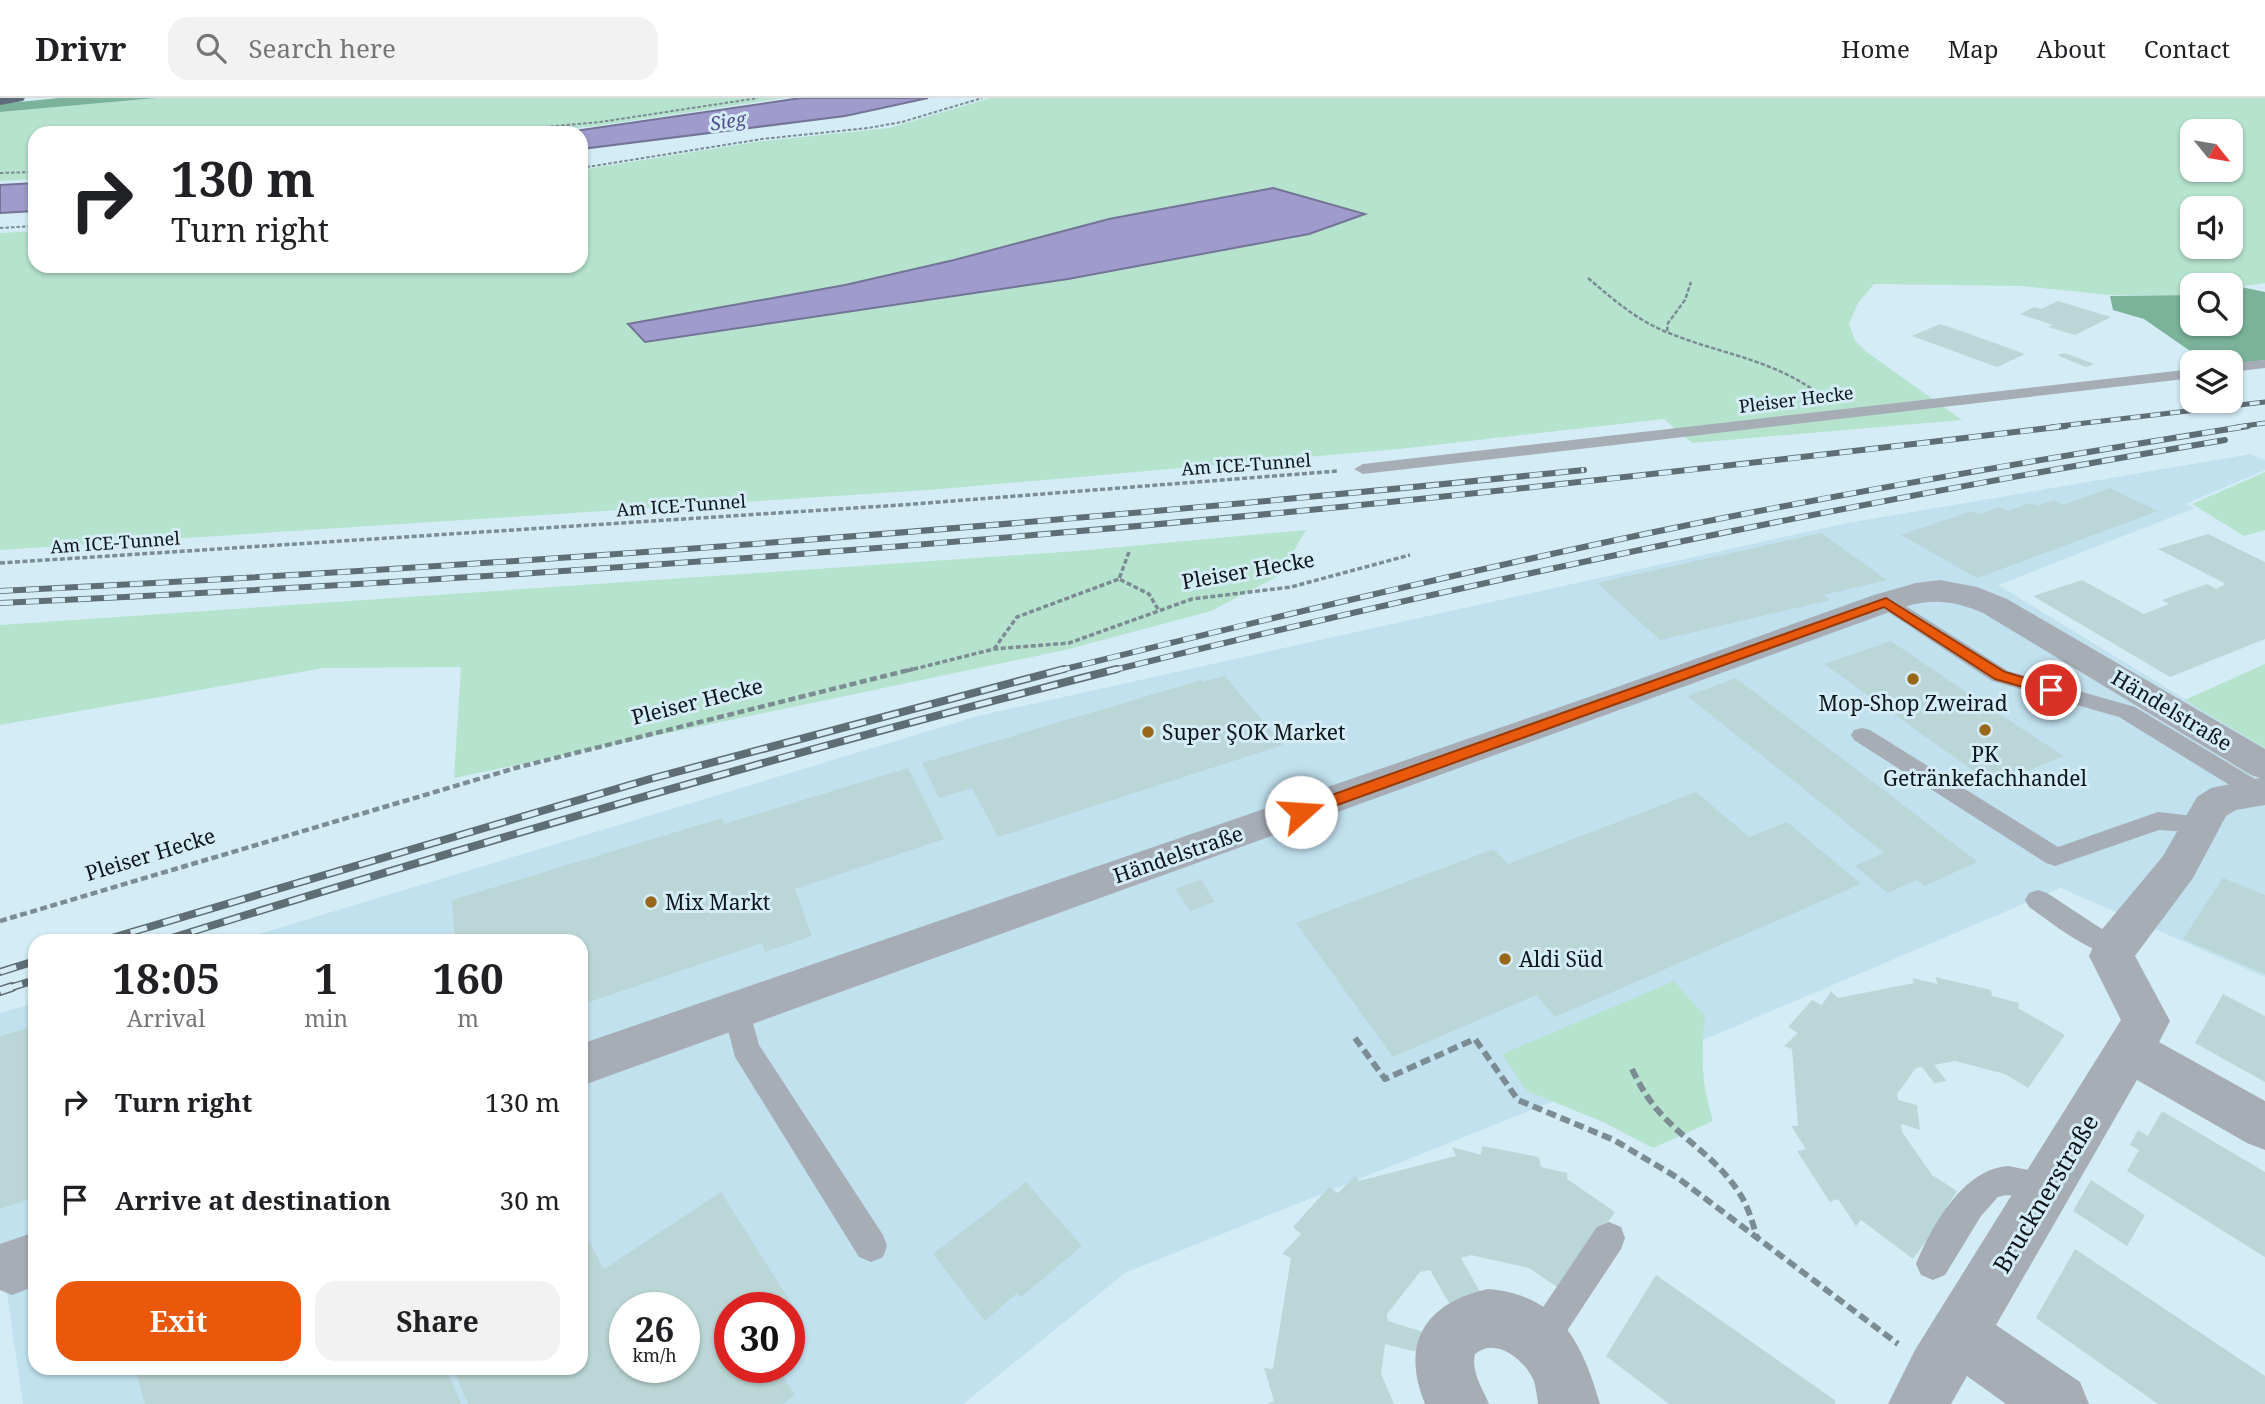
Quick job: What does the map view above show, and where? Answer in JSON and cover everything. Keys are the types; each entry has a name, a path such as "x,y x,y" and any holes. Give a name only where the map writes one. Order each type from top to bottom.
{"highway":[{"path":"0,100 17,98"}],"street":[{"name":"Händelstraße","path":"588,1063 1602,705 1886,602 1929,590 1945,589 1980,599 2026,622 2262,783"},
{"path":"2115,946 2178,867 2211,807 2225,798 2262,783"},
{"name":"Brucknerstraße","path":"1938,1370 2146,1021 2112,956 2115,946"},
{"path":"2129,1050 2265,1127"},
{"path":"1458,1404 1445,1375 1444,1352 1453,1334 1468,1321 1488,1317 1510,1320 1541,1340 1561,1373 1569,1404"},
{"path":"1938,1370 2057,1404"}],"lane":[{"path":"2243,367 2265,364"},
{"name":"Pleiser Hecke","path":"1363,469 2180,374"},
{"path":"1886,602 2000,676 2127,712 2262,783"},
{"path":"1862,735 2055,857 2158,821 2203,824"},
{"path":"2038,900 2099,940 2115,946"},
{"path":"737,1010 745,1048 872,1246"},
{"path":"1933,1264 1979,1192 1993,1182 2019,1181 2049,1186"},
{"path":"1541,1340 1609,1238"}],"path":[{"path":"556,126 758,98"},
{"path":"588,167 762,139 868,128 902,122 982,98"},
{"path":"0,173 28,172"},
{"path":"0,228 28,226"},
{"path":"1588,278 1622,307 1670,334 1763,360 1784,369 1843,413"},
{"path":"1670,334 1665,329 1685,300 1691,282"},
{"name":"Am ICE-Tunnel","path":"0,564 901,505 1363,469"},
{"path":"1119,579 1129,552"},
{"name":"Pleiser Hecke","path":"0,921 519,767 994,649 1069,643 1192,599 1291,587 1410,555"},
{"path":"994,649 1017,617 1119,579 1149,594 1159,611"},
{"path":"1355,1038 1385,1079 1475,1039 1518,1100 1625,1146 1678,1178 1757,1239 1938,1370"},
{"path":"1632,1069 1639,1089 1651,1106 1727,1173 1754,1217 1757,1239"}],"shaded area":[{"path":"2251,454 2265,460 2265,470 2185,504 2195,508 1998,585 2265,748 2265,977 2061,888 1656,1060 1125,1273 963,1404 23,1404 7,1293 16,1250 0,1255 0,1013 28,1005 28,1375 588,1375 588,934 259,934 978,716 1842,524"}],"green space":[{"path":"59,98 157,98 0,112 0,104"},
{"path":"157,98 784,98 588,127 28,126 28,179 0,181 0,112"},
{"path":"990,98 2265,98 2265,283 2243,286 2243,273 2180,273 2180,295 2110,295 2023,286 1874,284 1858,303 1849,324 1855,341 1962,420 1692,443 1664,419 1399,449 929,490 0,550 0,233 28,231 28,273 588,273 588,169 755,142 889,128","holes":["1273,188 1068,279 645,342 629,324 845,285 954,260 1109,219"]},
{"path":"2243,287 2265,292 2265,360 2243,363 2243,350 2189,350 2144,319 2113,310 2110,296 2180,295 2180,336 2243,336"},
{"path":"2265,472 2265,530 2244,536 2192,504"},
{"path":"1306,530 1280,575 1211,611 1065,650 454,778 461,667 324,668 0,725 0,625 1077,551"},
{"path":"2265,664 2265,748 2185,700"},
{"path":"1674,981 1705,1016 1703,1069 1713,1121 1653,1148 1603,1122 1527,1091 1502,1054"}],"water":[{"name":"Sieg","path":"801,98 928,98 845,116 588,148 588,129"},
{"path":"28,183 28,211 0,213 0,185"},
{"path":"1273,188 1365,214 1309,234 1068,279 645,342 628,324 845,285 954,260 1109,219"}],"building":[{"path":"2058,301 2111,317 2075,335 2048,327 2053,325 2020,314"},
{"path":"1940,324 2025,354 1997,367 1912,336"},
{"path":"2065,353 2094,364 2086,367 2057,355"},
{"path":"2110,488 2158,511 1977,578 1901,535 1973,511 1979,514 2000,507 2008,511 2030,503 2037,506 2054,500 2063,505"},
{"path":"1821,533 1887,580 1823,595 1830,600 1660,640 1597,583"},
{"path":"2208,534 2265,562 2265,639 2170,677 2033,596 2082,580 2144,614 2169,604 2162,600 2207,584 2216,589 2226,584 2158,549"},
{"path":"1891,641 2064,756 1993,785 1824,664"},
{"path":"1225,676 1283,745 998,837 972,788 939,798 922,763 1201,680 1203,682"},
{"path":"1736,678 1978,862 1924,886 1917,880 1888,893 1855,866 1884,853 1687,696"},
{"path":"908,768 944,839 795,889 812,936 765,952 762,943 588,1003 588,934 454,934 452,900 722,818 724,824"},
{"name":"Aldi Süd","path":"1696,792 1749,837 1787,822 1861,884 1555,1017 1536,995 1393,1057 1296,923 1494,849 1508,864"},
{"path":"2223,878 2265,895 2265,974 2183,939"},
{"path":"1201,880 1215,902 1190,911 1175,889"},
{"path":"1935,977 1991,990 1992,996 2019,1003 2018,1008 2065,1035 2028,1088 2005,1074 1955,1061 1934,1065 1947,1081 1934,1083 1922,1067 1916,1068 1897,1094 1898,1100 1917,1105 1920,1130 1901,1124 1902,1132 1932,1175 1957,1191 1946,1208 1949,1210 1913,1259 1861,1220 1856,1226 1838,1199 1830,1202 1797,1151 1806,1149 1791,1126 1798,1126 1792,1049 1784,1046 1798,1033 1788,1027 1812,1000 1822,1005 1831,991 1838,998 1914,983 1912,978 1938,984"},
{"path":"2223,994 2265,1016 2265,1082 2195,1043"},
{"path":"28,1028 28,1199 0,1209 0,1036"},
{"path":"2162,1111 2265,1172 2265,1257 2127,1171 2139,1150 2130,1145 2138,1130 2148,1136"},
{"path":"1482,1146 1539,1157 1541,1167 1567,1173 1567,1179 1615,1212 1560,1289 1529,1268 1471,1255 1461,1258 1480,1292 1449,1303 1430,1270 1420,1272 1387,1314 1388,1321 1423,1332 1422,1353 1385,1344 1381,1374 1394,1404 1267,1404 1274,1401 1264,1368 1273,1369 1291,1258 1282,1254 1301,1234 1293,1227 1329,1187 1338,1193 1355,1176 1359,1181 1456,1156 1452,1147 1481,1155"},
{"path":"2091,1180 2145,1215 2127,1246 2073,1211"},
{"path":"1026,1182 1082,1246 1021,1297 1017,1293 985,1321 933,1254"},
{"path":"721,1192 784,1292 714,1292 714,1383 787,1383 795,1395 783,1404 468,1404 456,1375 588,1375 588,1239 604,1269"},
{"path":"2075,1249 2265,1376 2265,1404 2158,1404 2036,1318"},
{"path":"1656,1275 1836,1401 1834,1404 1669,1404 1606,1356"},
{"path":"137,1375 449,1375 461,1404 145,1404"}],"railway":[{"path":"2051,427 2265,402"},
{"path":"2237,427 2265,423"},
{"path":"0,603 484,576 967,541 1483,492 2066,426"},
{"path":"1057,671 1360,597 1664,530 1810,501 2248,426"},
{"path":"1110,671 1387,605 1665,545 1944,490 2225,440"},
{"path":"0,591 397,569 793,541 1189,508 1584,470"},
{"path":"125,934 650,779 1064,669"},
{"path":"185,934 636,799 1117,669"},
{"path":"0,972 28,963"},
{"path":"6,989 28,982"},
{"path":"6,989 12,987"},
{"path":"0,991 6,989"}],"place":[{"name":"Mop-Shop Zweirad","path":"1913,679"},
{"name":"PK Getränkefachhandel","path":"1985,730"},
{"name":"Super ŞOK Market","path":"1148,732"},
{"name":"Mix Markt","path":"651,902"},
{"name":"Aldi Süd","path":"1505,959"}],"route":[{"path":"1301,812 1886,602 2000,676 2051,690"}]}
